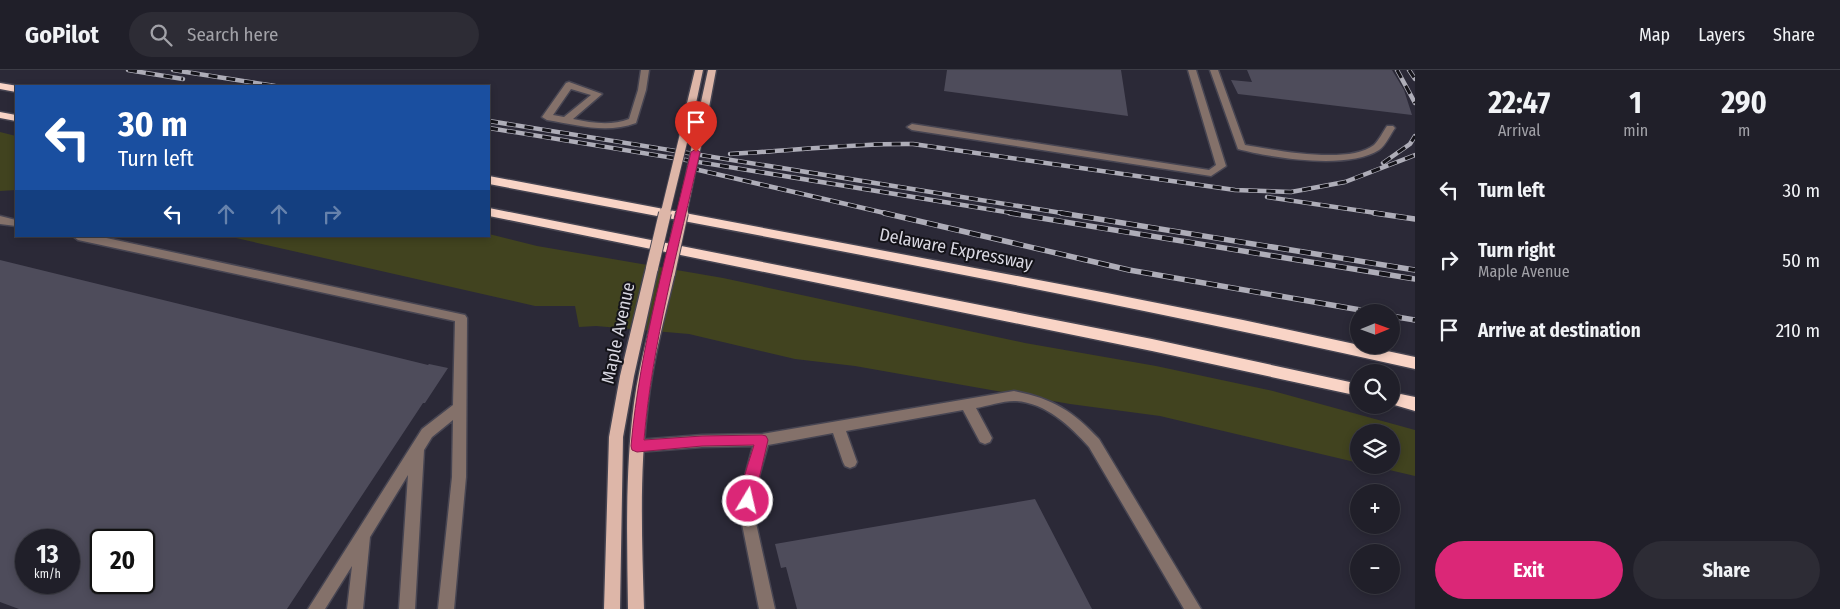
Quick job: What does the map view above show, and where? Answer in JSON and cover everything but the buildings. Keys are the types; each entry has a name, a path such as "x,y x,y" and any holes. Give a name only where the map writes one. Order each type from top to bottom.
{"highway":[{"path":"0,86 15,90"},
{"path":"0,115 15,118"},
{"name":"Delaware Expressway","path":"490,180 1243,325 1415,363"},
{"path":"490,212 1152,345 1350,388"},
{"path":"1400,400 1415,404"}],"main road":[{"name":"Maple Avenue","path":"612,609 616,437 627,376 699,70"},
{"name":"Maple Avenue","path":"636,609 634,518 641,404 712,70"}],"lane":[{"path":"567,120 597,94 569,84 547,117 611,127 633,121 645,70"},
{"path":"912,127 1211,173 1221,166 1192,70"},
{"path":"1214,70 1241,147 1312,157 1350,157 1376,149 1390,128"},
{"path":"0,220 15,223"},
{"path":"83,237 461,318 459,477 446,609"},
{"path":"637,446 702,441 762,440 1014,396 1032,399 1054,408 1074,422 1094,443 1193,609"},
{"path":"967,405 985,438"},
{"path":"316,609 427,432 460,407"},
{"path":"838,427 850,462"},
{"path":"762,440 749,488 747,514 767,609"},
{"path":"406,609 418,447"},
{"path":"355,609 364,533"}],"green space":[{"path":"0,132 15,136 15,190 0,191"},
{"path":"490,234 537,246 723,278 1025,343 1156,366 1273,391 1350,412 1350,414 1357,414 1393,424 1350,424 1350,461 1160,416 1070,404 855,366 795,359 689,334 596,326 579,327 575,306 535,306 231,237 490,237"},
{"path":"1400,426 1415,430 1415,476 1400,472"}],"railway":[{"path":"128,70 183,79"},
{"path":"173,70 269,85"},
{"path":"1397,70 1415,103"},
{"path":"1409,70 1415,79"},
{"path":"490,121 1068,214"},
{"path":"490,128 1018,214"},
{"path":"1383,163 1410,144 1415,136"},
{"path":"730,154 844,146 913,144 1235,190 1291,192 1345,182 1415,155"},
{"path":"690,168 889,214"},
{"path":"1267,197 1383,214"},
{"path":"884,213 1129,270 1350,308"},
{"path":"1010,213 1415,279"},
{"path":"1061,213 1415,270"},
{"path":"1374,213 1415,219"},
{"path":"1400,318 1415,320"}],"route":[{"path":"696,152 649,356 641,404 637,446 702,441 762,440 749,488 748,501"}]}
